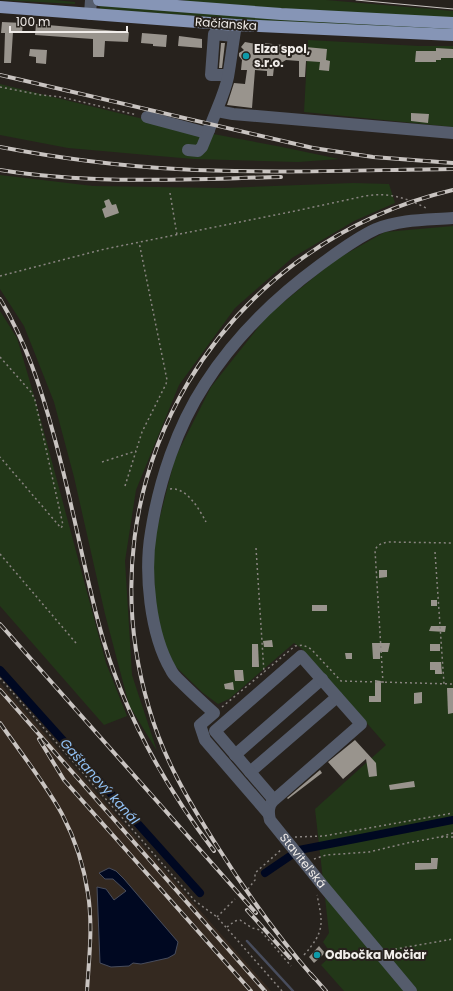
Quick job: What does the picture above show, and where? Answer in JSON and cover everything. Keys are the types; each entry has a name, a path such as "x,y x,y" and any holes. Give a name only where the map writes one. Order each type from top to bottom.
{"main road":[{"name":"Račianska","path":"99,0 288,15 453,23"},
{"name":"Račianska","path":"0,7 90,14 235,30 453,35"}],"street":[{"path":"90,14 91,0"},
{"path":"188,150 198,151 202,147 217,111 228,75 235,30 214,34 211,75 228,75"},
{"path":"217,111 233,114 453,133"},
{"path":"147,117 203,132 209,130"},
{"path":"160,491 172,451 205,384 234,345 261,314 296,283 360,237 376,229 405,221 453,218"},
{"name":"Staviteľská","path":"160,491 150,533 148,569 150,604 159,645 171,672 195,697 214,713 200,725 205,740 268,813 270,820 411,991"},
{"path":"268,813 270,803 274,800 346,738 361,724 301,656 215,731 274,800"},
{"path":"235,754 322,679"},
{"path":"250,772 337,697"}],"path":[{"path":"0,87 41,95 62,97 147,117"},
{"path":"170,193 177,235"},
{"path":"0,276 105,249 375,194 386,194 408,199 433,212"},
{"path":"125,486 142,432 167,380 139,242"},
{"path":"0,357 31,392 35,400 57,494 63,525 61,528 0,457"},
{"path":"102,462 136,451"},
{"path":"160,491 172,489 183,492 199,510 206,522"},
{"path":"383,683 375,550 381,543 389,542 453,543"},
{"path":"256,548 264,673"},
{"path":"436,552 444,684"},
{"path":"0,554 76,643"},
{"path":"0,678 195,901 217,917 282,991"},
{"path":"248,889 255,880 255,873 296,836 324,836 453,813"},
{"path":"307,865 314,859 326,855 369,852 453,833"},
{"path":"440,837 453,837"},
{"path":"304,955 314,943 320,931 322,923 317,893 324,887"},
{"path":"217,917 235,899"},
{"path":"227,928 235,921 240,920 252,928 260,930 291,966"},
{"path":"382,956 385,951 453,939"}],"shaded area":[{"path":"0,683 271,991 0,991"}],"green space":[{"path":"0,0 55,0 75,2 75,4"},
{"path":"182,0 326,0 453,11 453,19 376,15 192,2"},
{"path":"99,4 453,28 453,30 307,24 100,9"},
{"path":"308,40 419,46 453,46 453,127 304,112"},
{"path":"0,84 176,127 339,159 298,162 193,159 68,148 0,135"},
{"path":"0,175 93,186 224,188 353,183 389,184 395,203 354,221 292,258 235,308 179,385 136,490 125,561 132,675 157,751 129,705 105,614 74,477 54,402 24,326 0,289"},
{"path":"453,226 453,991 344,991 321,965 332,955 323,942 329,933 315,809 386,745 302,649 294,643 229,699 218,704 203,693 175,666 160,635 155,600 153,544 175,458 211,387 268,315 335,260 385,232"},
{"path":"0,311 17,338 37,406 106,663 127,716 104,725 0,606"}],"water":[{"path":"109,868 116,871 124,879 178,942 175,954 168,958 141,964 133,963 129,966 111,967 100,963 97,887 106,889 114,900 126,891 113,879 105,879 99,873"}],"building":[{"path":"2,22 23,23 22,33 13,32 11,63 4,63 5,33 1,33"},
{"path":"36,24 129,32 128,42 105,41 104,57 93,57 93,39 35,35"},
{"path":"142,33 167,35 166,47 141,43"},
{"path":"179,36 202,39 202,48 178,46"},
{"path":"245,42 262,45 262,43 327,49 326,60 330,61 329,71 319,70 320,62 306,61 305,77 299,77 299,61 286,60 274,67 273,76 267,76 267,71 255,70 252,108 227,105 234,83 245,84 247,70 241,70 242,60 239,53 244,50 241,47"},
{"path":"221,43 225,43 222,68 219,68"},
{"path":"436,48 453,49 453,58 441,58 441,60 436,60 436,62 415,62 416,51 436,51"},
{"path":"30,49 47,50 46,64 36,63 36,57 29,56"},
{"path":"411,113 429,114 428,123 411,121"},
{"path":"109,199 112,205 116,204 119,213 105,218 102,209 106,207 104,201"},
{"path":"379,570 387,570 387,577 379,578"},
{"path":"431,600 437,600 437,606 431,606"},
{"path":"312,605 327,605 327,611 312,611"},
{"path":"431,626 446,626 445,632 429,631"},
{"path":"272,640 273,647 264,647 263,641"},
{"path":"372,643 390,643 388,652 380,652 380,659 373,659"},
{"path":"252,644 258,644 259,667 252,667"},
{"path":"430,644 440,644 440,651 430,651"},
{"path":"345,653 352,653 352,659 346,659"},
{"path":"430,662 441,662 442,674 435,674 435,670 430,670"},
{"path":"234,670 243,670 244,681 235,681"},
{"path":"375,680 381,681 381,702 369,702 369,696 375,696"},
{"path":"233,682 234,690 225,689 224,684"},
{"path":"447,688 453,688 453,713 448,714"},
{"path":"422,692 422,703 414,704 414,693"},
{"path":"355,740 376,763 377,776 369,777 366,759 343,779 328,762"},
{"path":"320,770 322,773 288,799 287,798"},
{"path":"414,781 415,787 390,790 389,785"},
{"path":"431,858 438,858 437,869 415,870 415,863 431,863"},
{"name":"Odbočka Močiar","path":"319,946 325,953 314,963 309,957"}],"waterway":[{"name":"Gaštanový kanál","path":"0,670 200,893"},
{"name":"Gaštanový kanál","path":"299,850 453,820"},
{"name":"Gaštanový kanál","path":"265,873 293,854"},
{"path":"247,941 293,991"}],"tram line":[{"path":"356,0 453,9"}],"railway":[{"path":"0,75 313,148 373,157 453,163"},
{"path":"0,147 88,161 177,169 280,171 453,169"},
{"path":"0,170 70,178 140,180 281,177"},
{"path":"314,978 275,930 228,863 187,796 169,762 149,708 133,622 135,537 153,457 188,383 236,317 298,262 370,219 453,190"},
{"path":"0,299 18,332 44,400 60,459 98,621 118,683 144,742 177,797 214,851"},
{"path":"0,624 256,913"},
{"path":"0,690 265,991"},
{"path":"0,723 55,802 67,823 75,843 84,873 90,918 87,991"},
{"path":"39,739 64,780 251,991"},
{"path":"247,910 290,958"},
{"path":"311,974 326,991"}],"place":[{"name":"Elza spol, s.r.o.","path":"246,56"},
{"name":"Odbočka Močiar","path":"317,955"}]}
